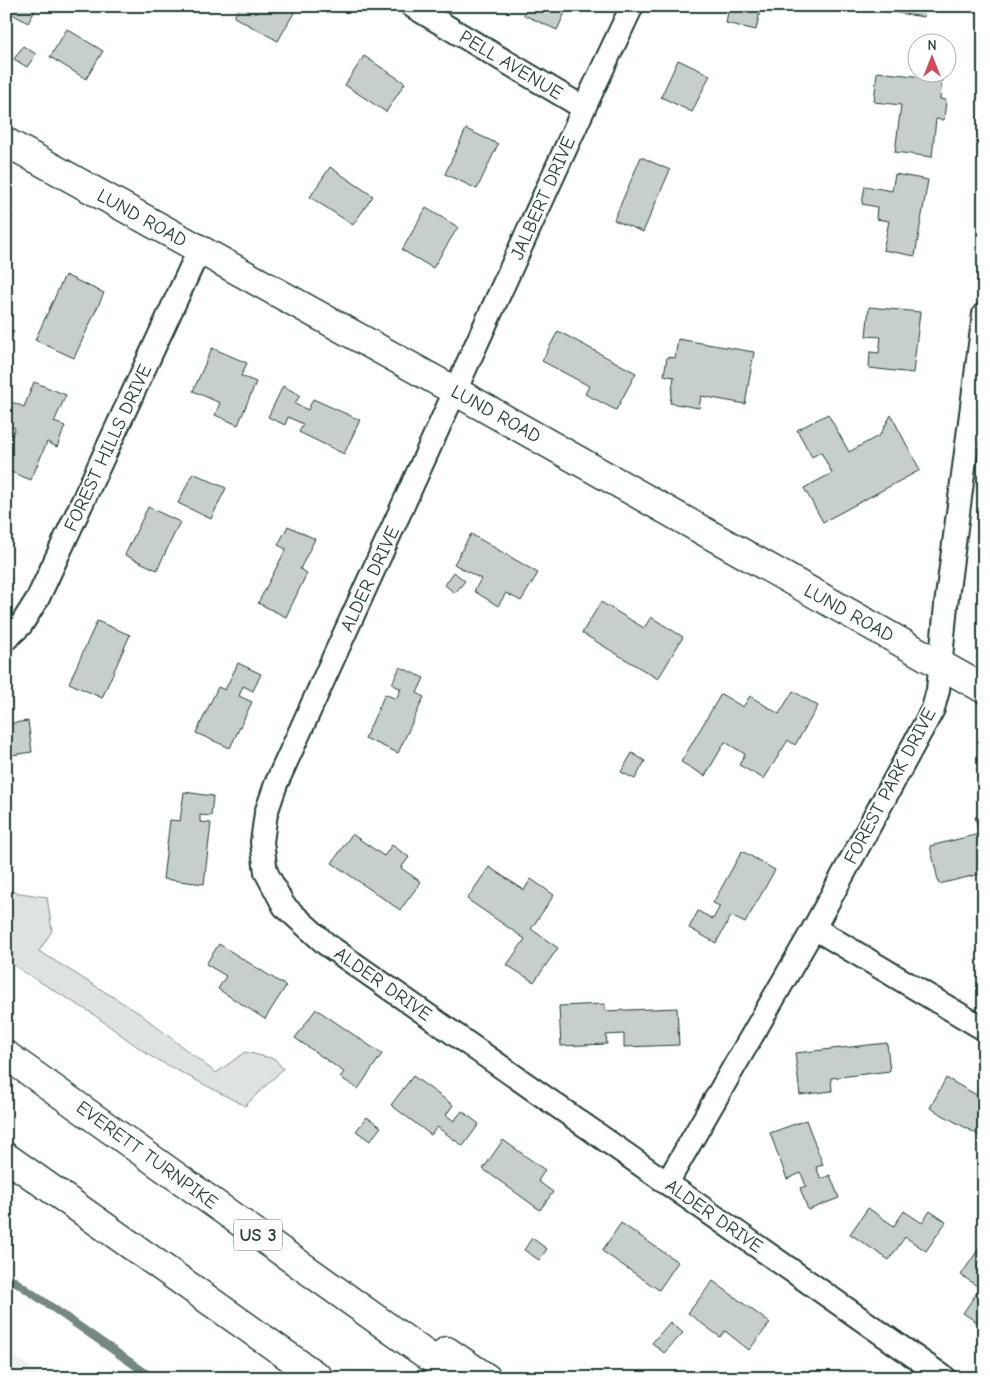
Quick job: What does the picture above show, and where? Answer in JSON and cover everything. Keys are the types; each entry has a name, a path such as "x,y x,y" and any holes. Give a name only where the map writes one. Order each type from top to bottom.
{"main road":[{"name":"LUND ROAD","path":"6,142 455,391 984,689"},
{"name":"EVERETT TURNPIKE","path":"6,1055 459,1378"},
{"path":"58,1092 487,1378"},
{"path":"6,1157 318,1378"}],"street":[{"name":"PELL AVENUE","path":"412,6 584,108"},
{"name":"JALBERT DRIVE","path":"455,391 632,6"},
{"name":"FOREST HILLS DRIVE","path":"6,639 21,625 38,598 199,250"},
{"name":"FOREST PARK DRIVE","path":"667,1183 814,928 933,709 938,690 946,605 984,314"},
{"name":"ALDER DRIVE","path":"455,391 276,784 266,813 262,842 266,872 284,906 326,944 945,1378"},
{"path":"814,928 984,1029"}],"shaded area":[{"path":"6,891 47,897 52,931 39,951 139,1013 216,1073 245,1052 275,1059 283,1069 245,1106 150,1056 90,1012 22,971 6,959"},
{"path":"6,1350 46,1378 6,1378"}],"building":[{"path":"6,6 38,6 28,23 6,12"},
{"path":"240,6 287,6 295,11 278,41 234,17"},
{"path":"528,6 568,6 557,30 524,15"},
{"path":"729,6 772,6 771,13 760,11 756,30 726,23"},
{"path":"892,6 926,6 924,17 891,12"},
{"path":"67,29 103,51 86,79 50,57"},
{"path":"23,46 36,54 27,67 14,59"},
{"path":"364,56 405,83 386,112 345,85"},
{"path":"678,60 710,75 692,112 661,97"},
{"path":"877,72 908,75 908,82 942,82 940,99 946,100 944,120 936,119 932,157 895,152 901,105 874,102"},
{"path":"466,129 498,144 477,189 445,174"},
{"path":"641,157 670,170 643,232 614,220"},
{"path":"330,167 373,196 353,225 310,197"},
{"path":"895,174 928,180 915,256 883,250 889,221 876,219 877,207 862,204 865,186 892,191"},
{"path":"426,208 458,227 433,268 402,250"},
{"path":"6,213 13,216 6,229"},
{"path":"65,275 104,293 74,358 35,340"},
{"path":"869,307 920,312 913,373 869,368 870,352 879,353 881,337 866,336"},
{"path":"6,328 14,331 6,347"},
{"path":"558,331 636,373 616,410 585,394 589,386 542,361"},
{"path":"678,339 754,352 745,404 701,396 699,408 670,403 674,377 664,375 667,357 675,358"},
{"path":"212,348 247,363 241,376 256,382 238,425 215,415 220,403 193,391"},
{"path":"34,382 66,395 54,422 65,426 57,447 47,442 31,480 6,470 6,448 15,428 6,425 6,402 7,400 24,407"},
{"path":"283,386 300,395 295,404 308,410 313,399 360,420 344,454 299,432 303,424 288,417 285,425 268,417"},
{"path":"828,414 849,452 880,435 891,415 920,470 823,522 804,488 832,473 821,452 812,457 797,430"},
{"path":"193,473 226,488 211,519 178,503"},
{"path":"148,507 180,522 157,570 125,555"},
{"path":"288,526 315,539 300,569 307,573 286,617 258,603 286,549 278,545"},
{"path":"471,534 538,573 521,601 506,593 498,606 474,591 481,579 454,564"},
{"path":"454,572 465,581 455,593 445,585"},
{"path":"601,602 644,628 651,617 683,637 658,679 582,633"},
{"path":"97,621 130,635 102,698 69,683"},
{"path":"238,663 261,674 253,691 243,686 239,696 252,702 230,748 196,733 218,687 225,690"},
{"path":"400,667 424,678 417,693 424,697 398,753 365,738 385,694 396,699 401,689 392,684"},
{"path":"793,691 818,706 795,745 788,740 764,779 739,765 745,754 725,742 705,776 681,762 721,694 743,707 750,696 779,714"},
{"path":"28,721 32,752 6,756 6,724"},
{"path":"632,753 645,761 635,779 621,772"},
{"path":"184,792 213,796 211,816 200,815 200,822 211,823 204,884 163,879 170,820 180,821"},
{"path":"984,815 984,873 939,884 930,846 979,834 975,817"},
{"path":"352,834 384,856 392,845 409,857 401,868 421,882 400,910 332,863"},
{"path":"742,851 775,870 745,923 731,916 716,943 689,928 698,911 713,919 720,906 713,903"},
{"path":"489,867 524,890 531,879 554,895 531,929 558,948 534,982 507,965 525,939 467,899"},
{"path":"219,944 286,986 265,1019 218,989 226,976 206,964"},
{"path":"605,1004 605,1011 677,1008 679,1045 624,1047 624,1034 606,1035 607,1044 561,1046 559,1006"},
{"path":"316,1009 382,1054 358,1089 340,1077 344,1072 295,1038"},
{"path":"887,1043 890,1071 831,1078 832,1091 800,1095 795,1053"},
{"path":"413,1076 453,1105 446,1115 454,1121 462,1111 479,1124 463,1146 437,1127 431,1135 391,1105"},
{"path":"946,1078 984,1099 984,1138 930,1108"},
{"path":"367,1117 381,1127 370,1141 356,1131"},
{"path":"806,1120 823,1165 816,1167 821,1179 830,1175 839,1198 808,1210 800,1188 806,1186 801,1173 787,1179 770,1133"},
{"path":"503,1140 545,1170 538,1181 553,1192 540,1210 483,1169"},
{"path":"868,1208 894,1226 904,1211 922,1223 930,1211 946,1222 926,1251 905,1237 889,1260 850,1234"},
{"path":"621,1223 678,1262 659,1290 602,1251"},
{"path":"532,1238 547,1249 539,1260 524,1250"},
{"path":"982,1244 984,1246 984,1327 963,1313 980,1288 961,1275"},
{"path":"713,1281 770,1323 749,1350 725,1331 720,1337 688,1313"},
{"path":"670,1322 683,1333 664,1353 652,1343"}],"waterway":[{"path":"6,1275 153,1378"}]}
